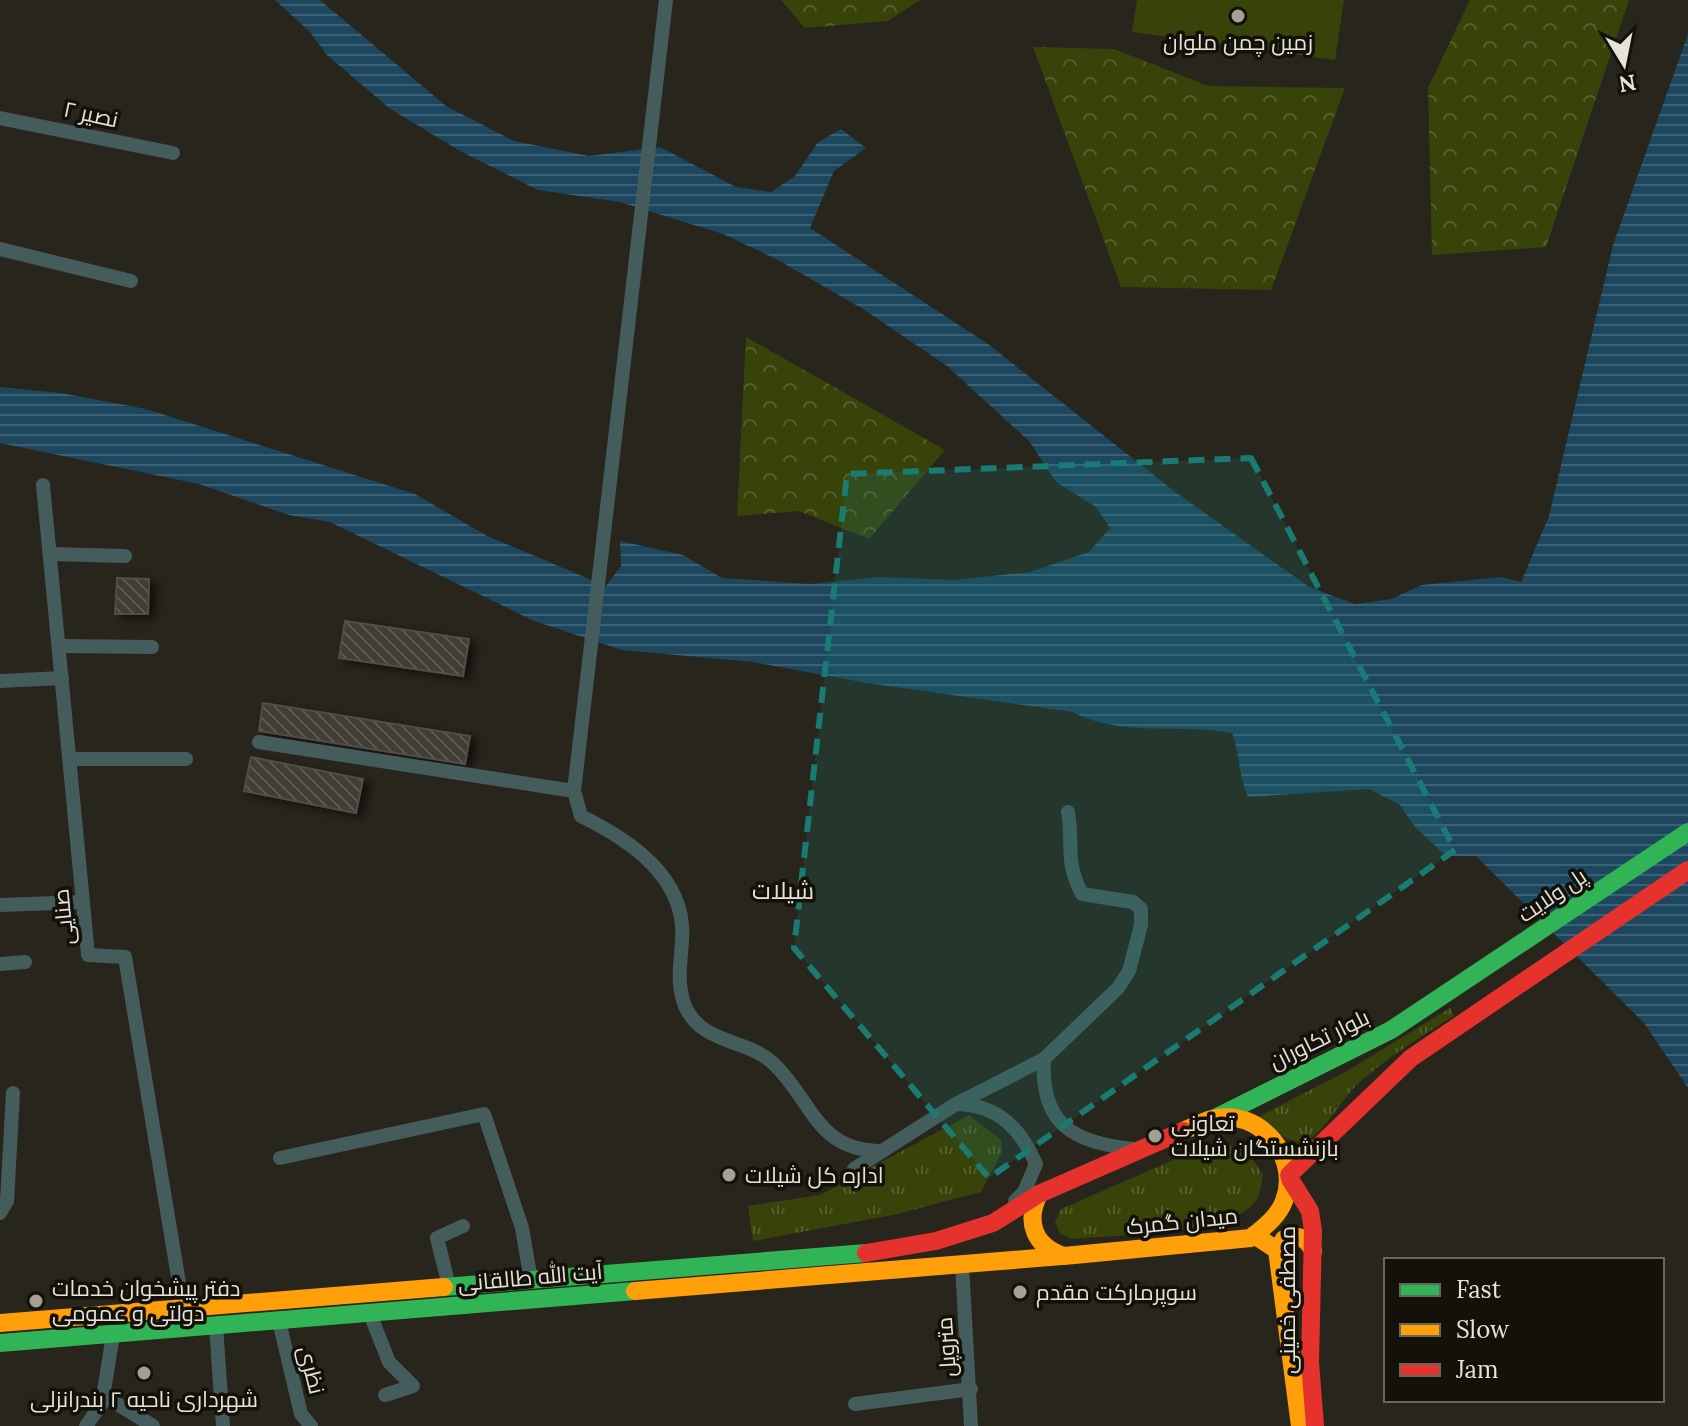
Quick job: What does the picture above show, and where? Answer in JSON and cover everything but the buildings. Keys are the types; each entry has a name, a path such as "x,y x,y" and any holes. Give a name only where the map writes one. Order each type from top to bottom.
{"main road":[{"name":"پل ولایت","path":"1443,998 1688,832"},
{"path":"1064,1256 1047,1250 1035,1236 1030,1219 1039,1194 1214,1118 1244,1120 1271,1135 1280,1147 1290,1177 1411,1058 1688,870"},
{"name":"بلوار تکاوران","path":"1214,1118 1391,1030 1443,998"},
{"name":"میدان گمرک","path":"1064,1256 1236,1242 1254,1235 1275,1220 1283,1206 1290,1177"},
{"name":"مصطفی خمینی","path":"1290,1177 1310,1211 1313,1251 1310,1362 1315,1426"},
{"name":"آیت الله طالقانی","path":"0,1343 962,1265 1003,1240 1039,1194"},
{"name":"آیت الله طالقانی","path":"0,1323 861,1254 966,1233 1064,1256"},
{"name":"مصطفی خمینی","path":"1254,1235 1277,1250 1300,1426"},
{"path":"1277,1250 1284,1239 1296,1236 1307,1240 1313,1251"},
{"path":"183,1307 185,1329"}],"street":[{"path":"666,0 597,571 574,791 581,816 642,851 678,903 682,941 678,975 685,1005 696,1025 774,1064 837,1142 856,1151 881,1151"},
{"name":"نصیر ۲","path":"0,118 173,153"},
{"path":"0,249 131,281"},
{"name":"صنایی","path":"43,485 88,955 125,957 183,1307"},
{"path":"50,554 125,556"},
{"path":"59,646 152,647"},
{"path":"0,681 62,678"},
{"path":"259,742 574,791"},
{"path":"70,759 186,759"},
{"path":"854,1169 956,1104 1044,1059 1118,988 1129,971 1141,925 1141,909 1133,902 1082,894 1068,856 1072,836 1068,812"},
{"path":"0,905 83,902"},
{"path":"0,964 25,962"},
{"path":"1044,1059 1045,1097 1064,1127 1084,1139 1142,1150"},
{"path":"0,1213 7,1201 13,1093"},
{"path":"956,1104 973,1104 1003,1115 1026,1142 1036,1164 1003,1240"},
{"path":"280,1158 484,1114 522,1228 531,1280"},
{"path":"449,1286 437,1238 463,1226"},
{"name":"متروپل","path":"962,1265 971,1426"},
{"path":"370,1314 389,1362 413,1386 385,1395"},
{"name":"نظری","path":"279,1321 301,1414 311,1426"},
{"path":"216,1326 223,1426"},
{"path":"86,1426 103,1395 113,1335"},
{"path":"855,1404 971,1389"},
{"path":"103,1395 153,1426"}],"highlighted area":[{"path":"1251,458 1455,850 989,1178 794,948 847,474"}],"green space":[{"path":"781,0 920,0 888,21 805,28"},
{"name":"زمین چمن ملوان","path":"1137,0 1344,0 1335,60 1132,32"},
{"path":"1470,0 1629,0 1546,247 1432,255 1428,88"},
{"path":"1033,47 1114,49 1208,86 1345,88 1271,290 1121,287"},
{"path":"746,337 945,450 869,539 799,511 737,516"},
{"path":"1450,1008 1454,1016 1361,1081 1310,1139 1301,1144 1281,1136 1256,1118 1347,1071"},
{"path":"969,1115 1001,1140 1002,1152 981,1192 893,1215 753,1241 748,1206 820,1195"},
{"path":"1224,1144 1246,1149 1263,1175 1256,1201 1234,1217 1165,1232 1072,1239 1060,1234 1055,1222 1061,1209 1205,1146"}],"water":[{"path":"275,0 320,0 446,106 514,141 589,156 660,147 736,187 771,192 795,176 818,142 841,129 866,148 834,171 810,228 988,344 1174,491 1309,587 1355,604 1391,599 1422,585 1500,577 1521,582 1549,516 1613,245 1688,34 1688,1088 1644,1023 1476,856 1446,856 1416,828 1399,804 1369,789 1248,797 1232,733 1111,725 1073,712 867,683 753,662 622,650 534,621 330,522 289,515 199,484 0,443 0,387 61,393 146,409 415,494 487,536 606,586 621,566 620,541 683,555 722,578 810,584 879,577 954,580 1030,572 1089,552 1110,528 1096,507 1056,482 1029,441 947,366 863,309 776,259 723,234 620,202 538,190 460,151 389,108 327,55 309,31"}],"traffic: fast":[{"path":"1215,1118 1391,1030 1688,832"},
{"path":"444,1287 866,1253"},
{"path":"0,1343 635,1291"}],"traffic: slow":[{"path":"1039,1194 1033,1214 1035,1232 1045,1246 1064,1256 1251,1238 1266,1226 1284,1201 1288,1184 1287,1168 1281,1153 1260,1128 1229,1117 1212,1119 1183,1131"},
{"path":"1254,1235 1277,1250 1300,1426"},
{"path":"1277,1250 1284,1239 1298,1237 1305,1240 1313,1251"},
{"path":"635,1291 1062,1256"},
{"path":"0,1323 444,1287"}],"traffic: jam":[{"path":"1289,1175 1411,1058 1688,870"},
{"path":"866,1253 936,1241 993,1223 1039,1194 1183,1131"},
{"path":"1290,1179 1310,1211 1313,1231 1310,1362 1315,1426"}],"place":[{"name":"زمین چمن ملوان","path":"1238,16"},
{"name":"تعاونی بازنشستگان شیلات","path":"1155,1136"},
{"name":"اداره کل شیلات","path":"729,1175"},
{"name":"سوپرمارکت مقدم","path":"1020,1292"},
{"name":"دفتر پیشخوان خدمات دولتی و عمومی","path":"36,1301"},
{"name":"شهرداری ناحیه ۲ بندرانزلی","path":"144,1373"}],"district":[{"name":"شیلات","path":"783,891"}]}
